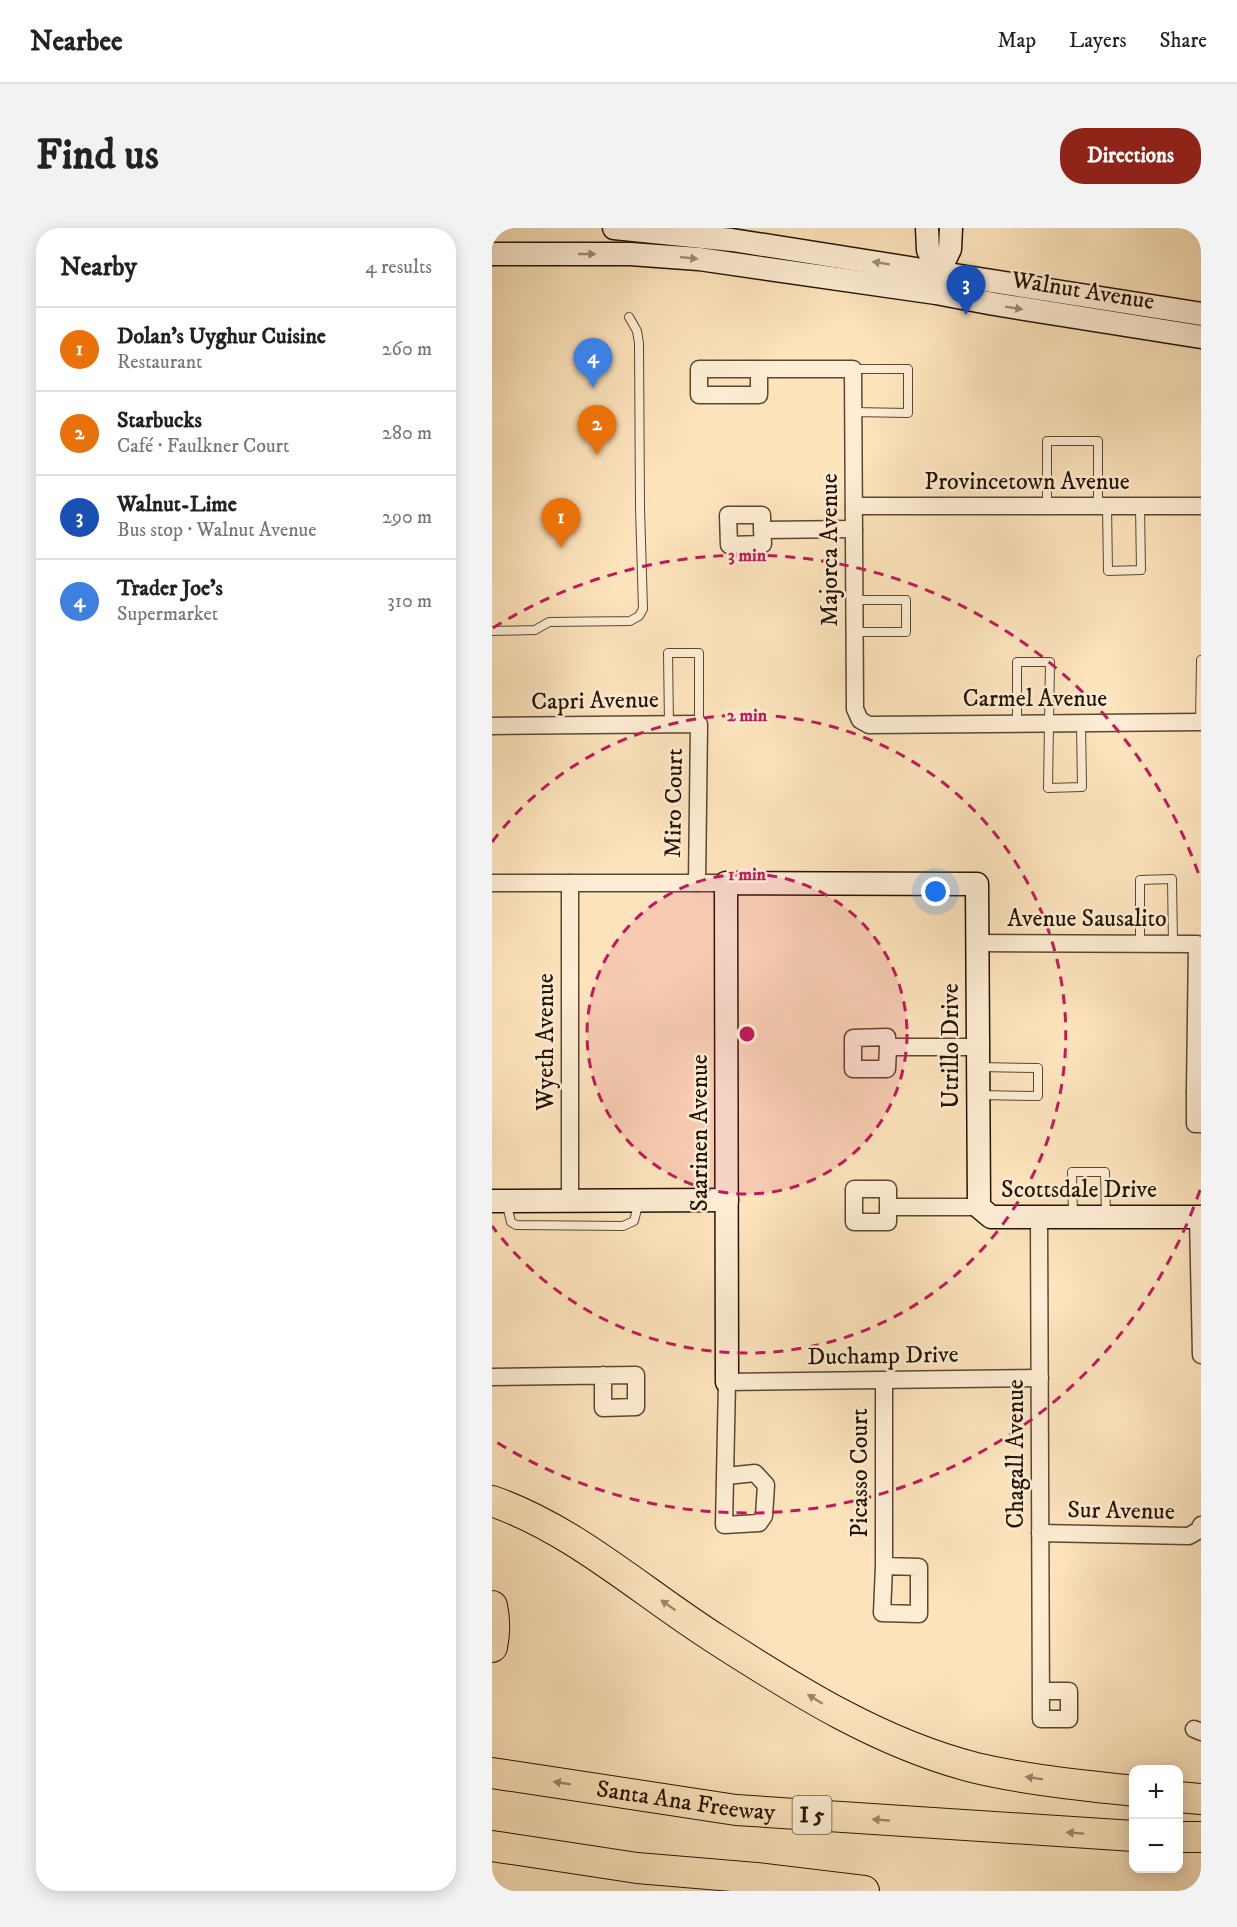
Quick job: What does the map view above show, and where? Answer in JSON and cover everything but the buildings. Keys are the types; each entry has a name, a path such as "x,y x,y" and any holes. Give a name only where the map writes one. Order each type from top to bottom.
{"highway":[{"path":"492,1501 523,1512 572,1540 716,1639 835,1712 905,1744 976,1768 1037,1779 1129,1790"},
{"path":"492,1606 494,1617 492,1647"},
{"name":"Santa Ana Freeway","path":"492,1773 736,1810 1129,1836"},
{"path":"1183,1797 1201,1799"},
{"path":"1183,1837 1201,1837"},
{"path":"492,1846 637,1868"},
{"path":"492,1858 756,1878 864,1891"}],"street":[{"path":"927,228 927,250 937,282"},
{"path":"937,282 950,249 951,228"},
{"path":"622,229 630,254"},
{"name":"Walnut Avenue","path":"622,229 708,237 937,282 1005,306 1201,337"},
{"name":"Walnut Avenue","path":"492,254 630,254 676,257 937,282 1201,314"},
{"path":"759,369 853,369"},
{"name":"Majorca Avenue","path":"853,369 855,709 860,720 869,725"},
{"name":"Provincetown Avenue","path":"854,506 1201,506"},
{"path":"762,530 854,529"},
{"name":"Carmel Avenue","path":"869,725 1200,722"},
{"name":"Capri Avenue","path":"492,726 699,724"},
{"name":"Miro Court","path":"697,883 699,724"},
{"path":"492,883 726,883"},
{"name":"Wyeth Avenue","path":"570,883 570,1201"},
{"name":"Utrillo Drive","path":"726,883 977,884 979,1207"},
{"name":"Saarinen Avenue","path":"726,883 727,1382"},
{"name":"Avenue Sausalito","path":"977,943 1197,944 1198,1091"},
{"path":"888,1047 978,1057"},
{"path":"1198,1091 1195,1124 1201,1124"},
{"path":"499,1201 727,1200"},
{"name":"Scottsdale Drive","path":"888,1207 979,1207 991,1218 1200,1217"},
{"path":"1200,1217 1201,1356"},
{"name":"Chagall Avenue","path":"1039,1218 1041,1691"},
{"path":"492,1377 603,1375"},
{"name":"Duchamp Drive","path":"727,1382 1040,1378"},
{"name":"Picasso Court","path":"884,1381 884,1566"},
{"path":"726,1476 727,1382"},
{"name":"Sur Avenue","path":"1040,1533 1189,1536 1200,1528"}],"lane":[{"path":"492,631 535,630 549,622 630,621 639,616 643,609 639,343 637,331 629,317"},
{"path":"853,369 908,369 908,413 853,412"},
{"path":"1047,506 1047,441 1098,441 1108,571 1141,570 1140,506"},
{"path":"854,600 906,600 906,632 854,632"},
{"path":"669,724 668,653 699,653 699,724"},
{"path":"1200,722 1201,660"},
{"path":"1017,722 1017,662 1050,662 1048,788 1082,787 1081,722"},
{"path":"1140,944 1140,880 1172,879 1173,944"},
{"path":"978,1057 1038,1068 1038,1096 978,1095"},
{"path":"1073,1217 1072,1172 1105,1172 1106,1217"},
{"path":"499,1201 511,1222 516,1225 623,1226 634,1221 639,1201"}],"place":[{"name":"Walnut-Lime","path":"966,315"},
{"name":"Trader Joe's","path":"593,388"},
{"name":"Starbucks","path":"597,455"},
{"name":"Dolan's Uyghur Cuisine","path":"561,548"}]}
